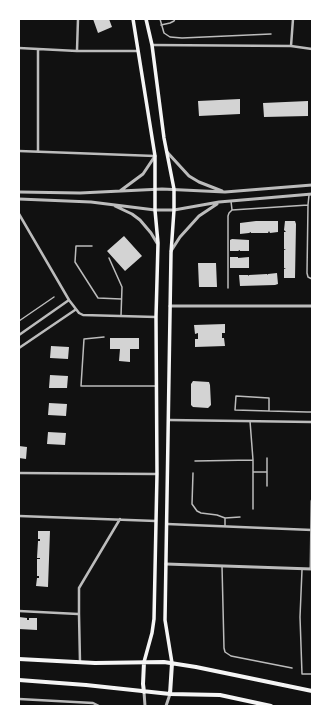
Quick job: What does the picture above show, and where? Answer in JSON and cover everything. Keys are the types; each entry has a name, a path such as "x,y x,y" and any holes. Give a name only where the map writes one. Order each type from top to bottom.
{"main road":[{"path":"133,19 155,156 154,189 158,244 156,317 157,474 154,619 152,633 144,662 144,692"},
{"path":"146,19 152,46 167,152 174,189 174,210 170,253 165,620 172,663 170,694"},
{"path":"19,658 80,662 159,661 312,691"},
{"path":"19,680 86,685 170,694 220,695 271,706"}],"street":[{"path":"77,51 78,19"},
{"path":"291,46 293,19"},
{"path":"152,46 291,46 312,49"},
{"path":"19,48 77,51 138,51"},
{"path":"38,49 38,151"},
{"path":"19,151 155,156"},
{"path":"167,152 189,176 199,182 225,192"},
{"path":"118,192 143,174 155,156"},
{"path":"19,192 80,193 174,189 225,192 312,185"},
{"path":"19,199 80,201 155,210 174,210 219,202 311,195"},
{"path":"170,253 180,237 199,216 219,202"},
{"path":"111,204 125,210 140,220 158,244"},
{"path":"19,214 75,310 83,315 156,317"},
{"path":"19,335 69,300"},
{"path":"170,306 312,306"},
{"path":"19,348 75,310"},
{"path":"168,420 312,422"},
{"path":"19,473 157,474"},
{"path":"166,564 312,569 312,501"},
{"path":"19,516 156,521"},
{"path":"80,662 79,588 120,519"},
{"path":"167,524 312,530"},
{"path":"19,611 79,614"},
{"path":"144,692 145,706"},
{"path":"166,706 170,694"},
{"path":"19,699 93,703 99,706"}],"lane":[{"path":"160,19 164,34 170,37 182,38 271,34"},
{"path":"161,25 170,23 175,19"},
{"path":"311,195 308,205 307,273 308,277 312,279"},
{"path":"228,288 228,216 232,210 231,201"},
{"path":"232,210 308,205"},
{"path":"92,246 76,246 75,262 98,298 122,300"},
{"path":"109,258 122,287 121,316"},
{"path":"19,321 54,297"},
{"path":"104,337 84,339 82,386 156,386"},
{"path":"269,411 269,398 236,396 235,410 269,411 312,412"},
{"path":"250,421 253,460 253,509"},
{"path":"266,458 267,486"},
{"path":"195,461 253,460"},
{"path":"253,472 267,472"},
{"path":"193,473 192,504 195,509 201,513 217,515 225,518 240,517"},
{"path":"225,518 225,526"},
{"path":"222,566 225,652 231,656 292,668"},
{"path":"302,568 300,617 302,674 312,674"}],"building":[{"path":"93,19 109,19 112,27 98,33"},
{"path":"240,99 240,114 199,116 198,101"},
{"path":"308,101 308,116 264,117 263,103"},
{"path":"278,221 278,232 270,233 269,231 268,233 251,232 240,234 240,223"},
{"path":"285,221 295,221 296,224 295,278 284,278 284,269 286,269 284,268 284,250 286,250 284,249 284,232 286,232 284,230"},
{"path":"124,236 142,256 125,271 107,251"},
{"path":"230,240 249,240 249,251 230,251"},
{"path":"230,257 249,257 249,268 230,268"},
{"path":"198,263 216,263 217,287 199,287"},
{"path":"277,273 278,284 240,286 239,275 268,275"},
{"path":"225,324 225,333 222,333 222,338 224,338 225,346 195,347 195,339 198,339 198,333 195,334 194,325"},
{"path":"110,338 139,338 139,349 130,349 130,362 119,361 120,349 110,349"},
{"path":"51,346 69,347 68,359 50,358"},
{"path":"50,375 68,376 67,388 49,388"},
{"path":"193,381 209,382 211,405 208,408 193,407 191,405 191,384"},
{"path":"49,403 67,404 66,416 48,415"},
{"path":"48,432 66,433 65,445 47,444"},
{"path":"19,446 27,447 26,459 19,458"},
{"path":"38,531 50,531 48,587 36,586 37,578 39,578 39,576 37,576 37,559 40,559 37,558 38,541 40,541 40,539 38,539"},
{"path":"19,617 27,618 27,620 29,620 29,618 37,618 37,630 19,629"}]}
